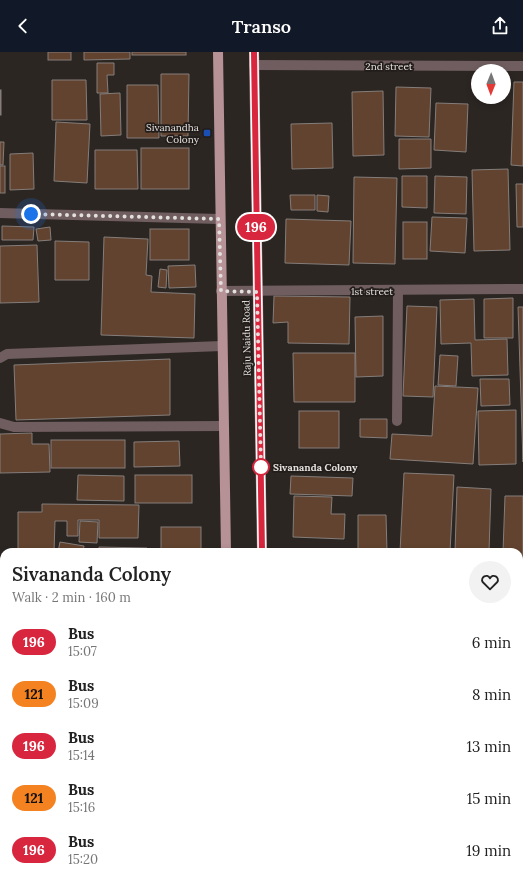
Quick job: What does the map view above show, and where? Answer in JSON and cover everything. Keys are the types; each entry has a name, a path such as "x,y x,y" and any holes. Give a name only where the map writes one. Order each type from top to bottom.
{"main road":[{"path":"218,52 219,219 226,548"},
{"name":"Raju Naidu Road","path":"254,52 262,548"}],"street":[{"name":"2nd street","path":"254,65 523,66"},
{"path":"0,213 219,219"},
{"name":"1st street","path":"221,291 257,292 523,289"},
{"path":"397,421 398,290"},
{"path":"0,358 7,354 222,346"},
{"path":"0,423 14,427 223,426"}],"building":[{"path":"48,52 71,52 71,60 48,60"},
{"path":"84,52 130,52 130,59 84,60"},
{"path":"132,52 186,52 186,55 132,55"},
{"path":"97,63 114,63 114,75 107,75 108,93 97,93"},
{"path":"161,74 189,74 188,136 161,136"},
{"path":"52,80 86,80 87,120 52,120"},
{"path":"514,82 523,82 523,166 511,165"},
{"path":"127,85 158,85 159,138 127,138"},
{"path":"396,87 431,88 429,137 395,136"},
{"path":"1,90 1,115 0,115"},
{"path":"383,91 384,155 353,156 352,92"},
{"path":"120,93 121,135 101,136 100,94"},
{"path":"436,103 468,104 466,152 434,150"},
{"path":"56,122 90,124 87,183 54,181"},
{"path":"332,123 333,168 292,169 291,124"},
{"path":"399,139 431,139 431,168 399,169"},
{"path":"0,142 4,142 3,165 0,165"},
{"path":"141,148 189,148 189,189 141,189"},
{"path":"95,150 137,150 138,189 95,189"},
{"path":"33,153 34,189 10,190 10,154"},
{"path":"0,166 5,166 5,193 0,193"},
{"path":"508,169 510,250 474,251 472,170"},
{"path":"402,176 427,176 427,208 402,207"},
{"path":"435,176 467,177 466,214 434,213"},
{"path":"354,177 397,178 395,264 353,263"},
{"path":"516,184 523,184 523,227 517,227"},
{"path":"290,195 315,195 315,210 291,210"},
{"path":"317,195 329,196 328,212 317,211"},
{"path":"432,217 467,218 465,253 430,251"},
{"path":"286,219 351,221 349,265 285,263"},
{"path":"403,222 427,222 427,259 403,259"},
{"path":"2,226 34,227 33,240 2,240"},
{"path":"50,227 51,240 38,241 36,229"},
{"path":"150,229 189,229 189,260 150,260"},
{"path":"104,237 148,239 146,275 152,276 151,292 195,294 194,338 101,335"},
{"path":"55,241 89,242 89,280 55,280"},
{"path":"37,245 39,302 0,303 0,246"},
{"path":"195,265 196,287 169,288 168,266"},
{"path":"160,269 167,270 166,288 158,287"},
{"path":"274,296 350,297 349,344 288,343 288,322 273,323"},
{"path":"513,298 513,338 484,338 484,299"},
{"path":"474,299 475,340 507,339 508,375 472,376 471,343 441,344 440,300"},
{"path":"407,306 437,307 433,397 403,396"},
{"path":"518,307 523,307 523,462"},
{"path":"383,316 383,376 356,377 355,317"},
{"path":"293,353 355,353 355,402 294,402"},
{"path":"440,355 458,356 456,386 438,385"},
{"path":"170,359 170,415 16,420 14,365"},
{"path":"480,379 509,379 510,405 481,406"},
{"path":"435,386 478,388 473,464 390,459 392,434 432,436"},
{"path":"516,410 516,464 479,465 478,411"},
{"path":"299,411 339,411 339,448 299,448"},
{"path":"360,419 387,419 387,438 360,437"},
{"path":"32,433 32,444 49,444 50,472 0,473 0,434"},
{"path":"51,440 125,440 125,468 51,468"},
{"path":"179,441 180,466 134,467 134,442"},
{"path":"404,473 454,475 450,548 400,548"},
{"path":"78,475 124,476 124,501 77,500"},
{"path":"135,475 192,475 192,503 135,503"},
{"path":"291,476 353,478 352,496 290,494"},
{"path":"457,487 491,489 489,548 455,548"},
{"path":"294,496 332,497 331,514 345,514 344,539 293,537"},
{"path":"505,496 523,496 523,548 503,548"},
{"path":"42,504 139,505 138,538 99,538 99,520 78,520 78,536 67,536 67,521 55,521 54,548 18,548 18,512 42,512"},
{"path":"358,515 386,515 387,548 358,548"},
{"path":"80,521 98,522 97,543 79,542"},
{"path":"161,527 201,527 201,548 161,548"},
{"path":"60,542 84,546 84,548 59,548"},
{"path":"99,547 147,548 99,548"}],"bus line":[{"name":"196","path":"254,52 257,292 262,467 262,548"}],"place":[{"name":"Sivanandha Colony","path":"207,133"},
{"name":"Sivananda Colony","path":"261,467"}],"route":[{"path":"31,214 219,219 221,291 257,292 261,467"}]}
